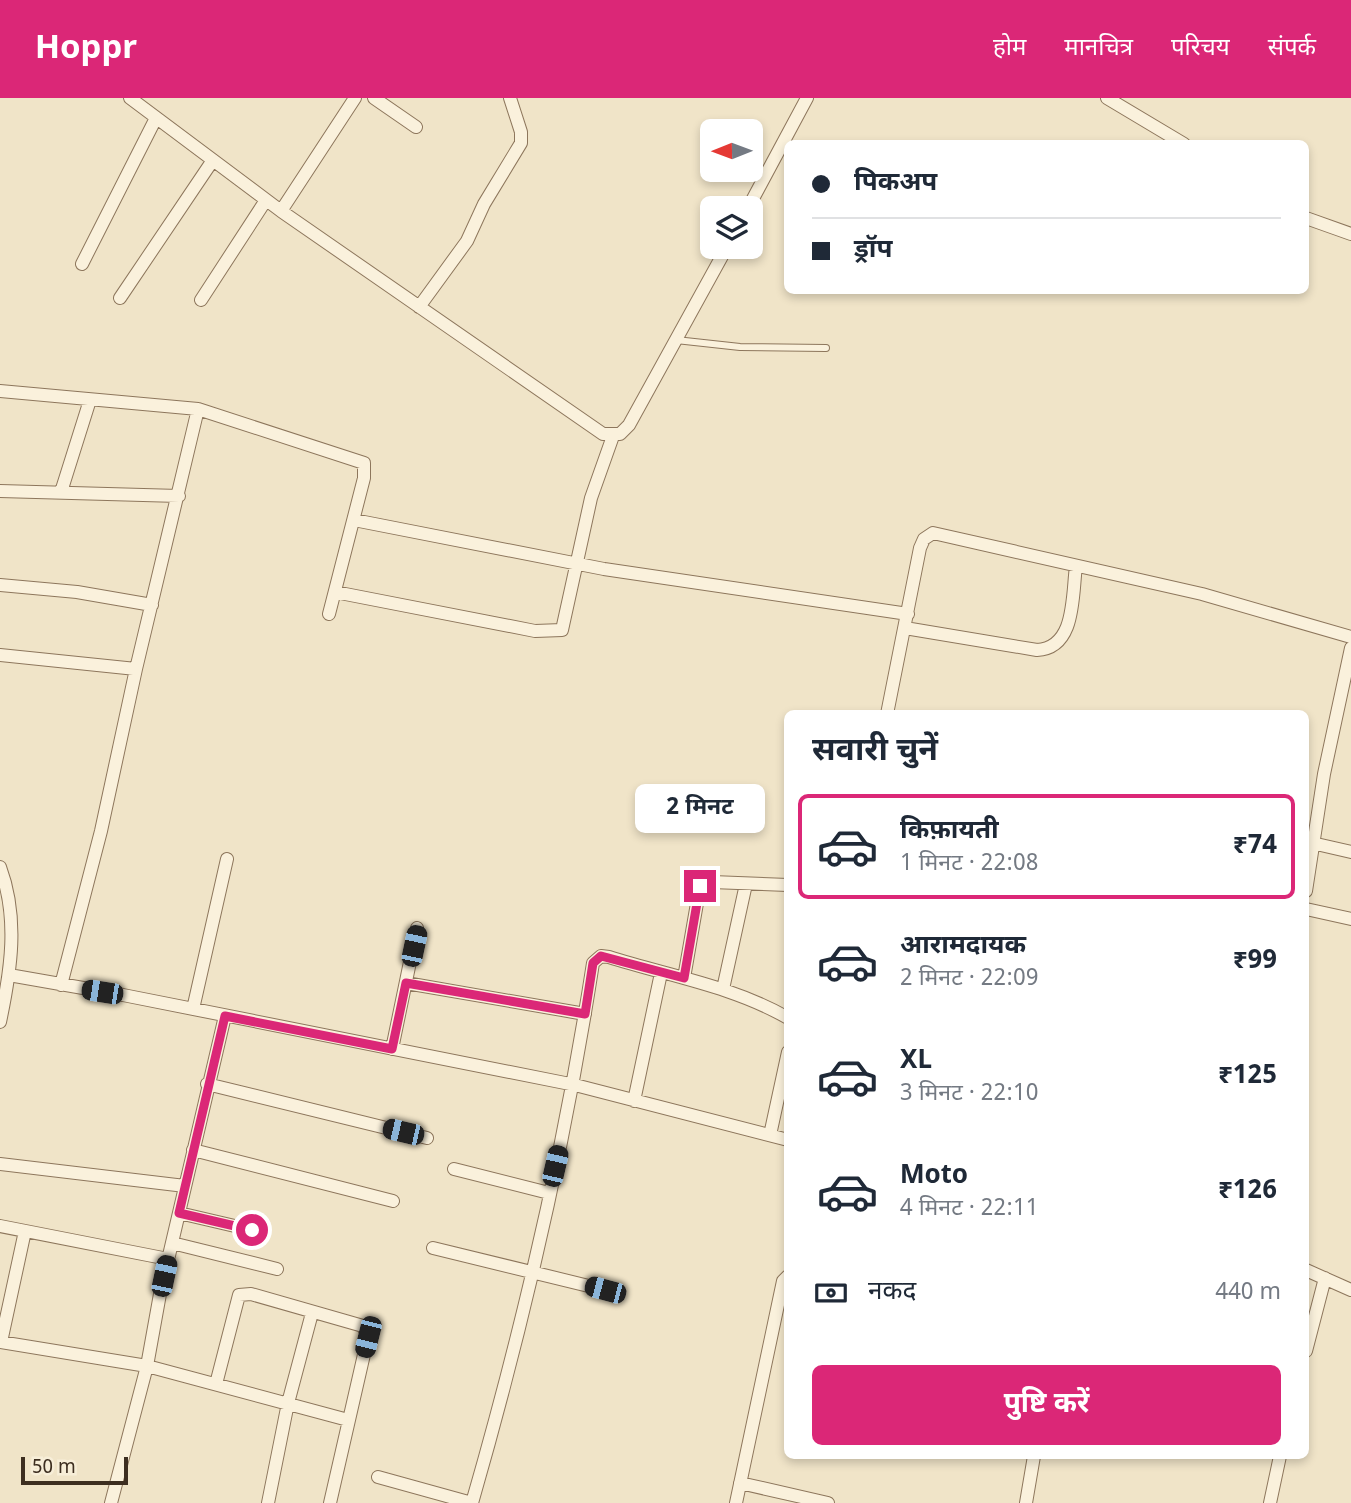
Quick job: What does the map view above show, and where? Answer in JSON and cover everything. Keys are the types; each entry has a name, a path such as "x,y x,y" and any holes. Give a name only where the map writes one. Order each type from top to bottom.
{"street":[{"path":"130,98 281,211 588,426 612,436 620,434 629,425 720,259"},
{"path":"281,211 355,98"},
{"path":"374,98 416,127"},
{"path":"419,307 467,241 484,204 521,143 522,132 510,98"},
{"path":"784,140 807,98"},
{"path":"1107,98 1177,140"},
{"path":"82,264 156,118"},
{"path":"754,196 784,141"},
{"path":"120,298 213,160"},
{"path":"201,300 266,200"},
{"path":"1309,219 1351,234"},
{"path":"0,391 198,409 364,463 364,478 330,614"},
{"path":"61,492 90,400"},
{"path":"61,985 101,831 136,669 198,409"},
{"path":"335,592 556,633 565,625 591,498 612,436"},
{"path":"0,491 179,496"},
{"path":"354,520 579,564 908,614"},
{"path":"888,710 920,548 928,535 939,534 1202,594 1351,636"},
{"path":"905,628 1037,650 1054,647 1062,642 1066,631 1076,566"},
{"path":"0,586 77,592 152,605"},
{"path":"1309,867 1351,648"},
{"path":"0,655 136,669"},
{"path":"1312,843 1351,852"},
{"path":"193,1009 228,859"},
{"path":"0,867 6,884 9,975 0,1022"},
{"path":"684,978 700,886 712,882 784,885"},
{"path":"723,989 746,884"},
{"path":"1309,910 1351,919"},
{"path":"392,1049 417,928"},
{"path":"378,1477 472,1503 496,1418 575,1085 593,963 601,956 684,978 723,989 784,1016"},
{"path":"634,1101 661,973"},
{"path":"9,975 575,1085 784,1139"},
{"path":"406,983 585,1014"},
{"path":"111,1503 147,1366 207,1084 225,1016"},
{"path":"770,1135 784,1070"},
{"path":"207,1084 427,1138"},
{"path":"193,1150 393,1201"},
{"path":"0,1164 185,1186"},
{"path":"454,1169 549,1193"},
{"path":"179,1213 252,1230"},
{"path":"0,1226 168,1259"},
{"path":"24,1231 1,1342 147,1366 348,1420"},
{"path":"172,1243 277,1269"},
{"path":"433,1248 605,1290"},
{"path":"1309,1271 1351,1290"},
{"path":"1309,1339 1325,1278"},
{"path":"736,1503 784,1280"},
{"path":"216,1384 239,1295 251,1294 358,1324 367,1331 368,1337 330,1503"},
{"path":"268,1503 288,1403 312,1313"},
{"path":"1026,1503 1033,1459"},
{"path":"1269,1503 1279,1459"},
{"path":"740,1483 828,1503"}],"lane":[{"path":"676,340 740,347 826,348"}],"route":[{"path":"252,1230 179,1213 225,1016 392,1049 406,983 519,1000 585,1014 593,963 601,956 684,978 700,886"}]}
